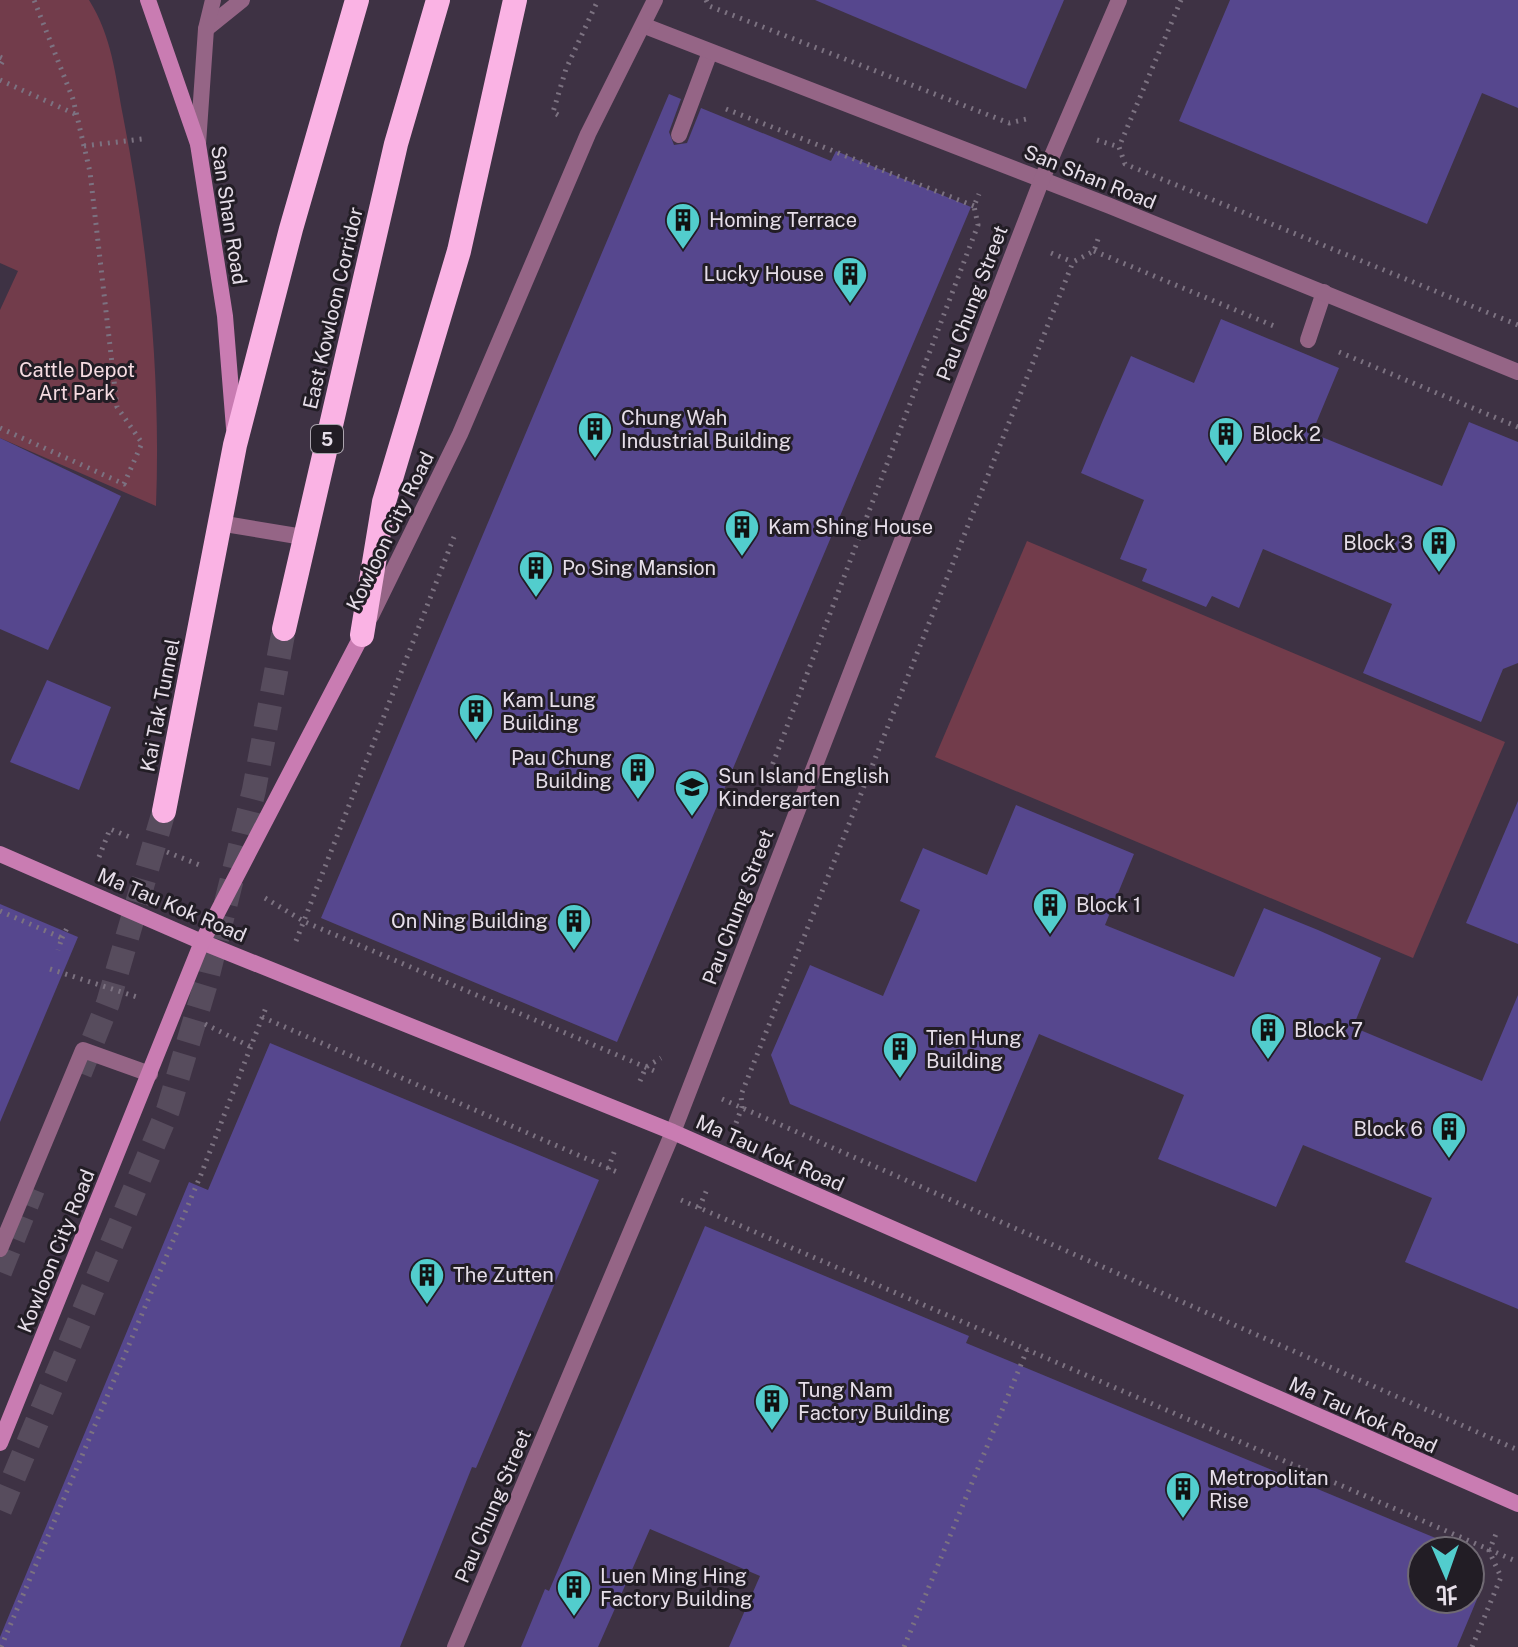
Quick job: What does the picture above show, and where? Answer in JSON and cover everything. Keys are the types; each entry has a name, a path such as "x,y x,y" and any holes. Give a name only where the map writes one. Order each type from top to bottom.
{"highway":[{"path":"219,523 235,445 291,229 357,0"},
{"name":"East Kowloon Corridor","path":"284,629 396,144 438,0"},
{"path":"362,635 384,502 459,251 515,0"},
{"name":"Kai Tak Tunnel","path":"164,811 219,523"}],"street":[{"name":"San Shan Road","path":"148,0 198,144 225,316 235,445"},
{"path":"198,144 206,29 213,0"},
{"path":"206,29 242,0"},
{"name":"Kowloon City Road","path":"0,1443 202,942 362,635 460,434 588,134 645,26 655,0"},
{"name":"Pau Chung Street","path":"455,1647 673,1132 1042,179 1119,0"},
{"name":"San Shan Road","path":"645,26 1042,179 1518,372"},
{"path":"679,135 710,52"},
{"path":"1308,340 1324,292"},
{"path":"219,523 303,537"},
{"name":"Ma Tau Kok Road","path":"0,854 202,942 673,1132 1518,1504"},
{"path":"0,1249 83,1050 150,1074"}],"path":[{"path":"0,428 124,484 142,443 117,407 84,146 76,114 34,0"},
{"path":"566,69 598,0"},
{"path":"706,0 709,6 1009,123 1026,117"},
{"path":"1181,0 1119,147 1125,164 1518,325"},
{"path":"0,57 4,59 0,66"},
{"path":"0,80 76,114"},
{"path":"693,96 974,206 978,225 761,793"},
{"path":"84,146 142,139"},
{"path":"742,1107 741,1095 1073,262 1094,251"},
{"path":"305,922 460,523"},
{"path":"110,829 137,840"},
{"path":"165,851 234,879 305,922 742,1107 1518,1450"},
{"path":"0,911 62,938 58,950"},
{"path":"1,1647 200,1177 262,1017 1518,1562"},
{"path":"646,1067 659,1062 665,1047"},
{"path":"904,1647 1027,1350"},
{"path":"1472,1647 1501,1577 1489,1551"}],"green space":[{"name":"Cattle Depot Art Park","path":"0,0 89,0 108,42 132,164 146,261 156,408 156,506 0,438 0,310 18,271 0,263"},
{"path":"1027,541 1505,742 1413,958 935,757"}],"building":[{"path":"815,0 1064,0 1026,89"},
{"path":"1230,0 1518,0 1518,108 1482,93 1427,224 1179,121"},
{"path":"669,94 681,99 669,132 674,145 687,143 701,108 831,161 836,151 971,207 617,1042 321,918"},
{"path":"1221,319 1339,368 1312,433 1442,486 1469,422 1518,442 1518,663 1503,669 1481,722 1363,673 1392,604 1263,549 1239,608 1212,596 1206,607 1142,581 1147,569 1120,559 1144,500 1081,473 1103,420 1131,356 1194,383"},
{"path":"0,438 121,496 48,650 0,629"},
{"path":"47,680 111,707 79,790 10,762"},
{"path":"1518,801 1518,944 1466,923"},
{"path":"1016,805 1134,854 1105,925 1234,977 1264,908 1318,930 1381,958 1353,1027 1482,1081 1518,995 1518,1309 1405,1262 1432,1198 1303,1145 1276,1207 1158,1159 1184,1095 1039,1034 976,1182 790,1104 771,1055 810,965 883,996 920,910 900,901 923,848 987,875"},
{"path":"0,904 78,937 0,1122"},
{"path":"270,1043 599,1180 476,1468 472,1467 400,1647 0,1647 0,1637 189,1182 208,1190"},
{"path":"705,1226 969,1336 966,1343 1428,1535 1406,1535 1406,1615 1470,1615 1457,1647 729,1647 760,1576 650,1529 598,1647 521,1647 545,1589 549,1591"}],"tunnel":[{"path":"0,1510 168,1110 206,983 254,790 284,629"},
{"path":"80,1073 108,1003 164,811"},
{"path":"0,1272 33,1189"}],"place":[{"name":"Homing Terrace","path":"683,251"},
{"name":"Lucky House","path":"850,305"},
{"name":"Chung Wah Industrial Building","path":"595,460"},
{"name":"Block 2","path":"1226,465"},
{"name":"Kam Shing House","path":"742,558"},
{"name":"Block 3","path":"1439,574"},
{"name":"Po Sing Mansion","path":"536,599"},
{"name":"Kam Lung Building","path":"476,742"},
{"name":"Pau Chung Building","path":"638,801"},
{"name":"Sun Island English Kindergarten","path":"692,818"},
{"name":"Block 1","path":"1050,936"},
{"name":"On Ning Building","path":"574,952"},
{"name":"Block 7","path":"1268,1061"},
{"name":"Tien Hung Building","path":"900,1080"},
{"name":"Block 6","path":"1449,1160"},
{"name":"The Zutten","path":"427,1306"},
{"name":"Tung Nam Factory Building","path":"772,1432"},
{"name":"Metropolitan Rise","path":"1183,1520"},
{"name":"Luen Ming Hing Factory Building","path":"574,1618"}]}
